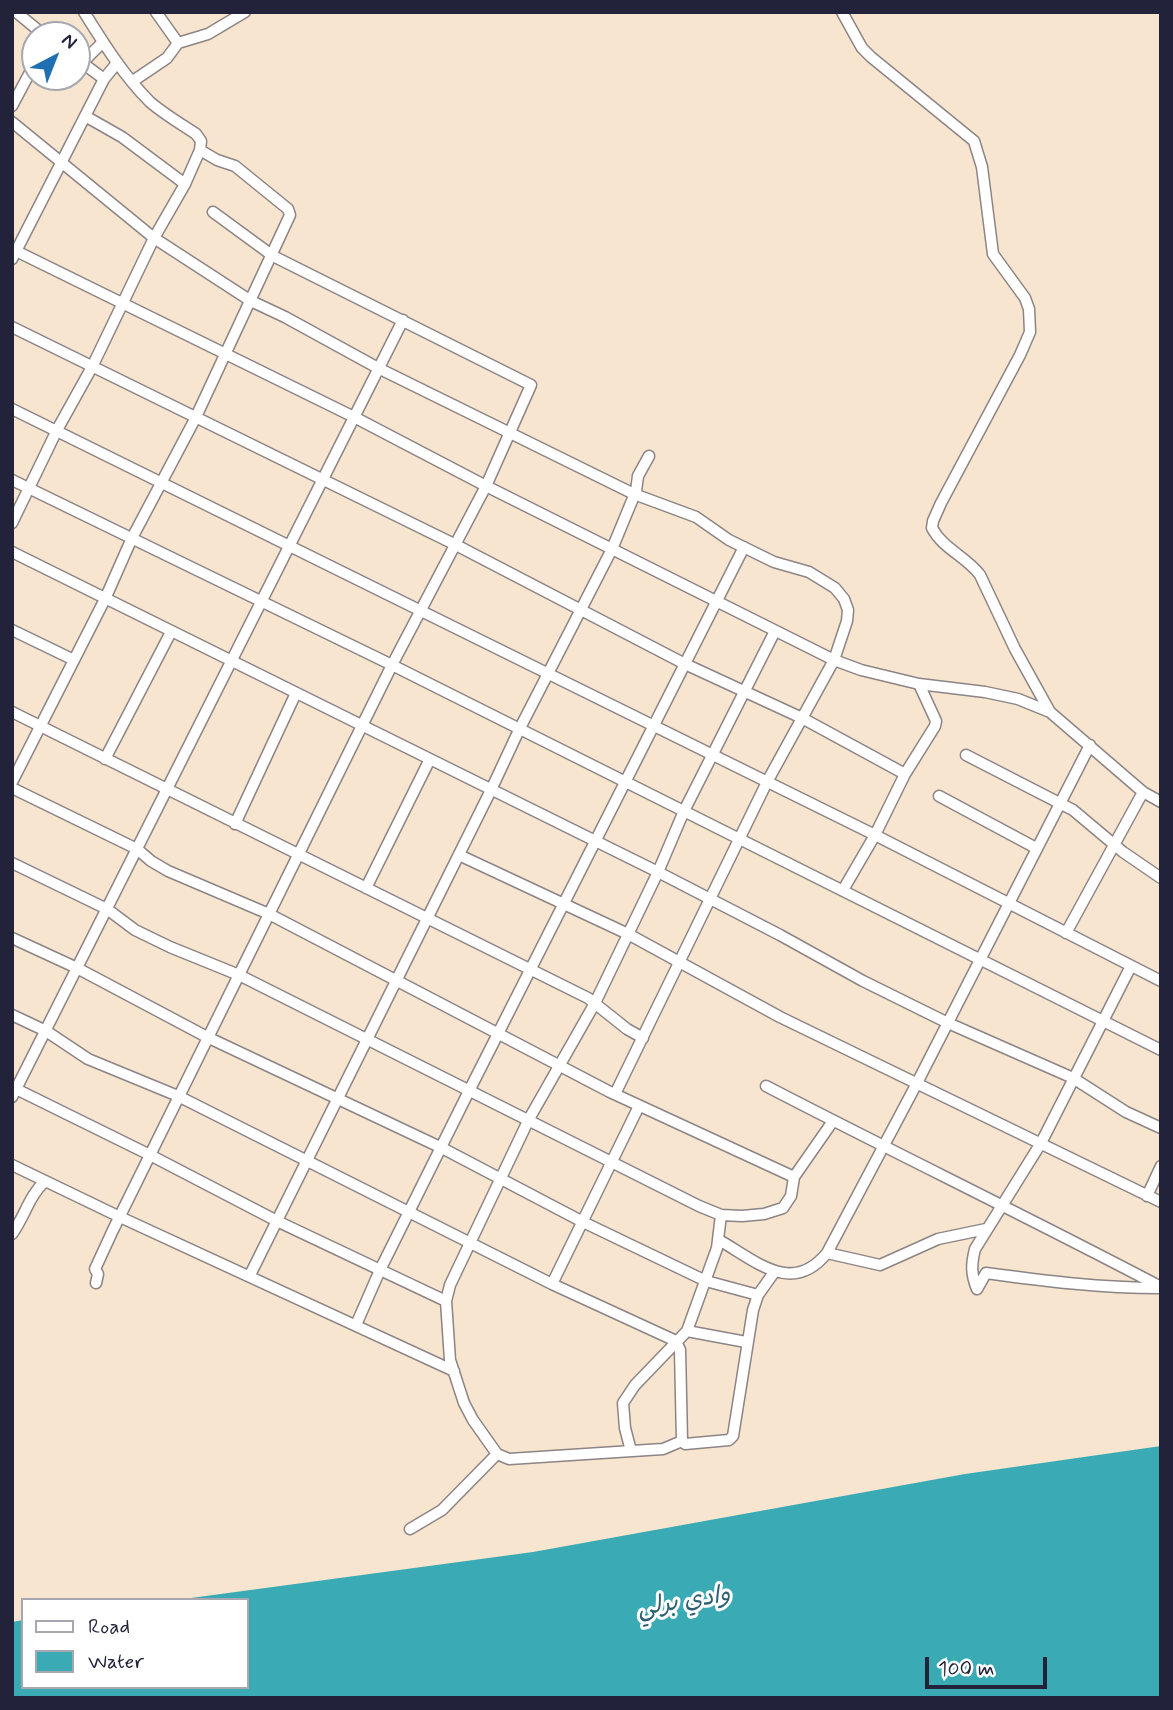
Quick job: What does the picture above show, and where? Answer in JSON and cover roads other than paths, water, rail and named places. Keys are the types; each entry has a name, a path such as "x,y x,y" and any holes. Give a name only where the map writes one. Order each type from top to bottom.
{"street":[{"path":"12,523 57,430 93,367 154,238 185,184 200,150 201,141 196,134 153,104 117,63 85,12"},
{"path":"156,12 178,43"},
{"path":"133,81 167,58 178,43 208,34 229,16 245,12"},
{"path":"842,12 870,57 974,141 982,167 993,254 1025,298 1029,309 1030,332 1020,355 942,503 932,528 943,543 980,575 1015,649 1050,712"},
{"path":"91,51 103,41"},
{"path":"117,63 104,79 14,253 123,303 354,417 834,660 861,670 919,684 1018,699 1050,712 1143,792 1161,802"},
{"path":"91,69 104,79"},
{"path":"12,106 21,89"},
{"path":"85,116 122,137 185,184"},
{"path":"12,122 154,238 251,301 510,434 634,494 696,517 729,540 774,562 809,572 835,588 844,600 848,610 834,660 767,782 615,1094"},
{"path":"12,782 105,599 132,538 195,419 273,256 291,212 235,166 200,150"},
{"path":"96,1283 98,1274 95,1269 178,1096 392,665 486,486 531,385 273,256 213,212"},
{"path":"402,320 14,1091 150,1154 277,1221 446,1301"},
{"path":"12,327 456,545 685,664 802,719 905,774"},
{"path":"12,409 875,835 1161,981"},
{"path":"250,1275 519,730 612,549 634,494 638,476 649,456"},
{"path":"12,480 392,665 1161,1050"},
{"path":"356,1325 380,1270 470,1089 744,547"},
{"path":"12,552 658,872 780,934 863,981 948,1023 1073,1078 1126,1112 1161,1128"},
{"path":"12,631 74,660"},
{"path":"682,1441 663,1448 518,1460 497,1454 464,1403 447,1345 446,1301 456,1269 529,1119 595,1003 684,811 775,631"},
{"path":"105,759 171,632"},
{"path":"843,890 875,835 905,774 933,730 936,721 919,684"},
{"path":"235,824 296,693"},
{"path":"12,712 531,969 595,1003 627,1029 643,1038"},
{"path":"719,1240 775,1271 788,1275 799,1274 810,1268 827,1253 1090,745"},
{"path":"966,755 1059,802 1161,878"},
{"path":"366,888 430,760"},
{"path":"12,788 137,849 168,871 269,914 615,1094 794,1177"},
{"path":"1066,933 1143,792"},
{"path":"939,796 1035,848"},
{"path":"459,855 628,934 780,1017 1161,1202"},
{"path":"12,863 107,909 135,930 239,975 720,1215 764,1214 783,1208 791,1196 794,1177 833,1121"},
{"path":"12,938 77,968 207,1037 442,1148 583,1222 706,1281 758,1295"},
{"path":"1131,966 1041,1143 975,1250 971,1265 972,1276 977,1289 986,1273 1093,1286 1161,1288"},
{"path":"12,1015 46,1031 88,1059 178,1096 552,1284 678,1343"},
{"path":"766,1086 1161,1288"},
{"path":"552,1284 639,1105"},
{"path":"12,1165 454,1371"},
{"path":"1147,1196 1161,1166"},
{"path":"12,1234 20,1223 33,1192 45,1181"},
{"path":"631,1451 625,1428 623,1403 635,1385 687,1331 719,1240 720,1215"},
{"path":"827,1253 880,1265 938,1239 986,1229"},
{"path":"682,1441 685,1444 732,1438 746,1342 758,1295 775,1271"},
{"path":"687,1331 746,1342"},
{"path":"678,1343 682,1441"},
{"path":"410,1529 442,1510 497,1454"}],"water":[{"name":"وادي برلي","path":"1161,1446 1161,1698 12,1698 12,1622 21,1620 21,1689 248,1689 248,1598 191,1598 533,1552 965,1474"}]}
